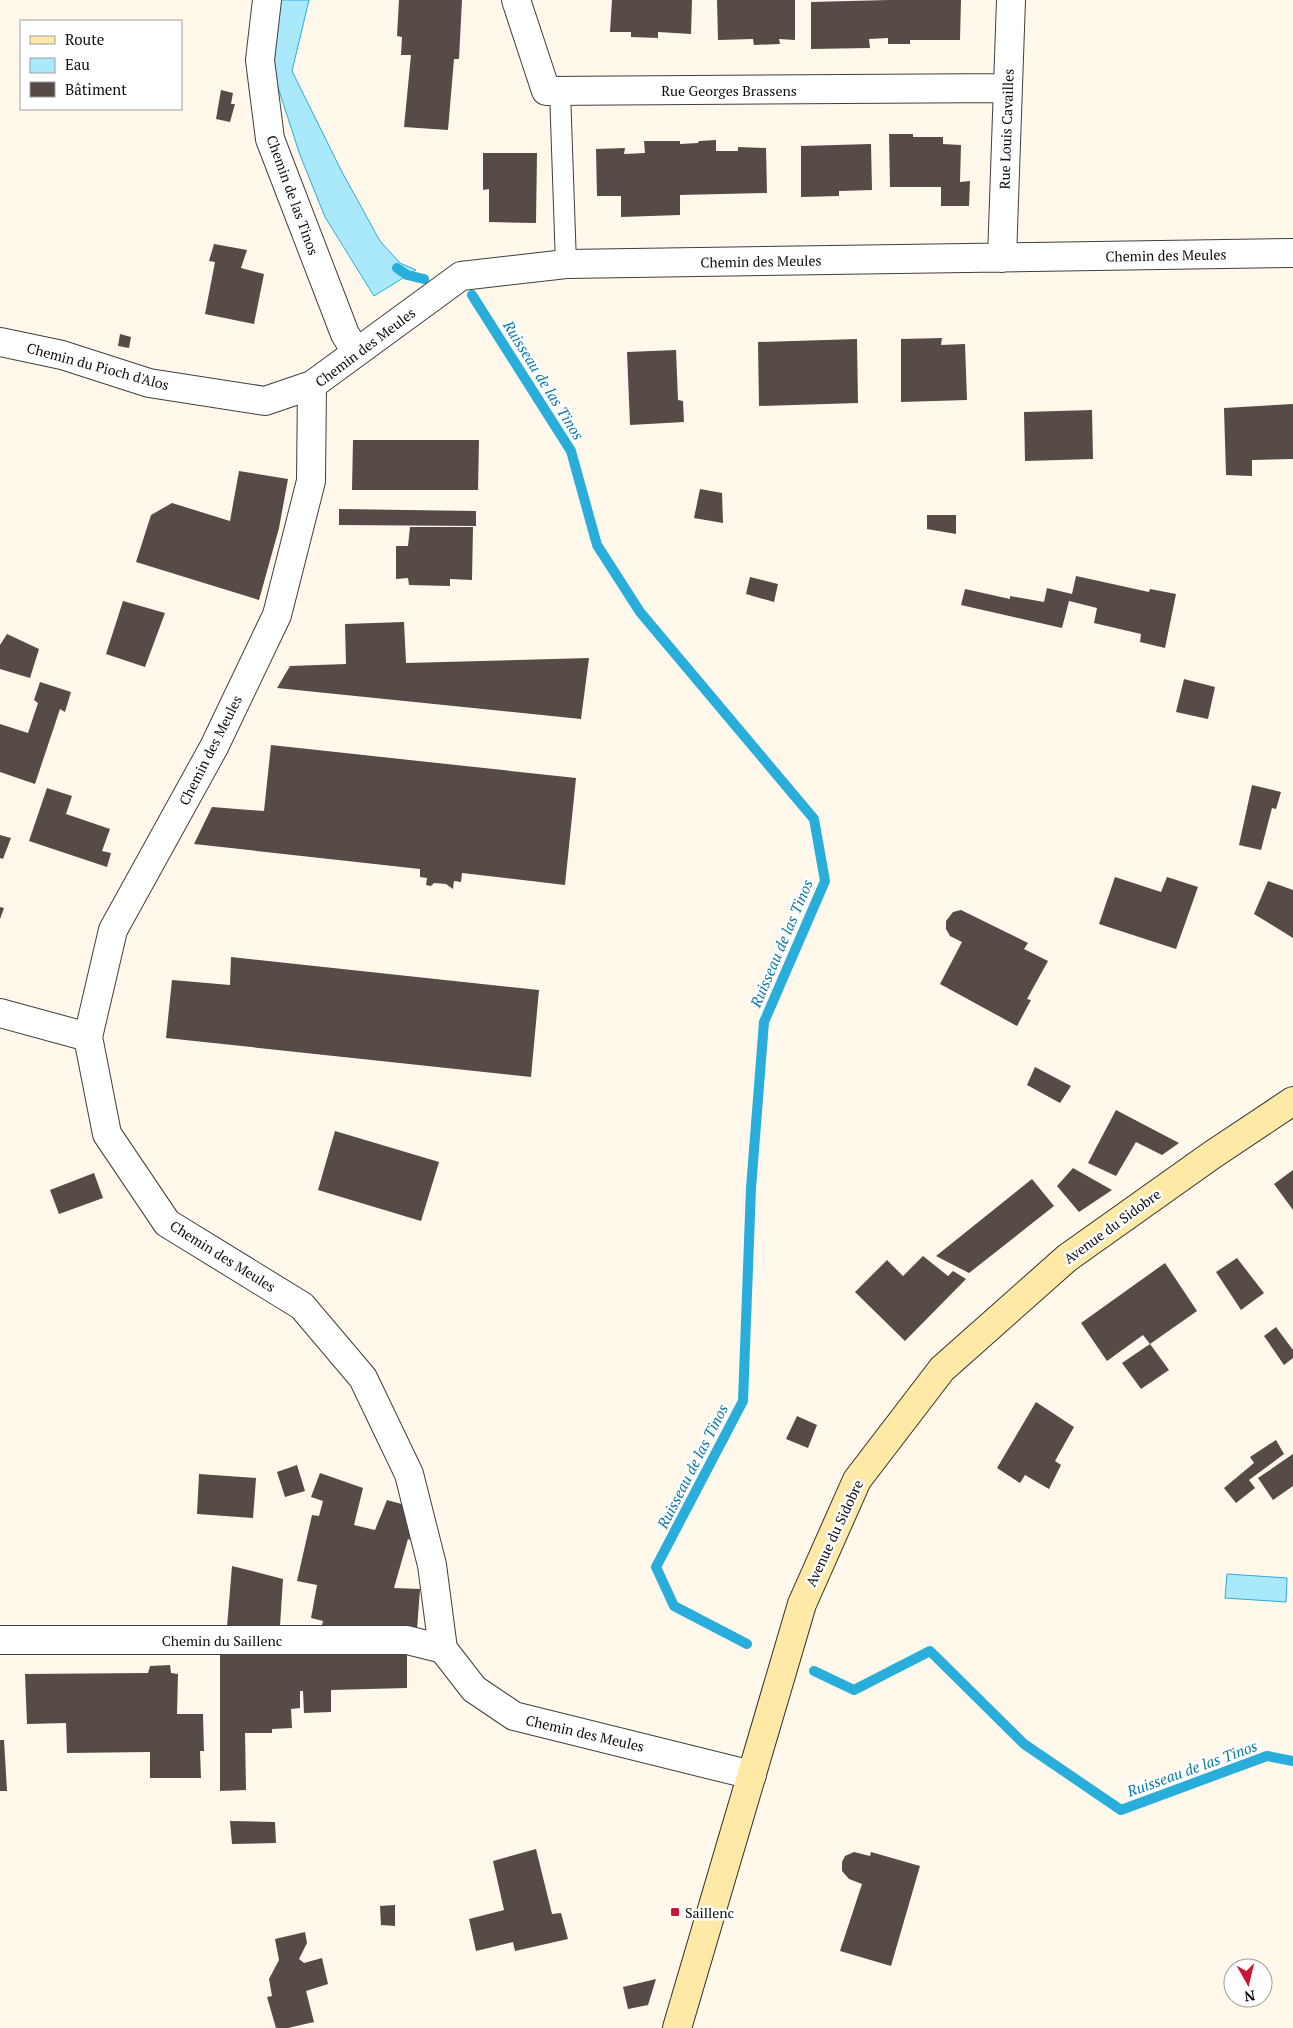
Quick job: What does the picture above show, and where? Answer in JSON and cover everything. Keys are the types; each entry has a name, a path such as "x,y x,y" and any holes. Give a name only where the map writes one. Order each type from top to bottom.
{"main road":[{"name":"Avenue du Sidobre","path":"677,2028 802,1604 857,1480 942,1369 1067,1258 1212,1155 1293,1101"}],"street":[{"name":"Chemin de las Tinos","path":"267,0 260,60 270,139 345,334 356,352"},
{"path":"516,0 546,91 560,91"},
{"name":"Rue Louis Cavailles","path":"1002,258 1010,0"},
{"name":"Rue Georges Brassens","path":"560,91 1008,88"},
{"name":"Chemin des Meules","path":"752,1774 514,1716 474,1689 443,1649 432,1565 408,1474 363,1378 302,1306 167,1223 107,1134 88,1037 113,930 214,747 277,615 311,481 312,384 461,276 566,264 1293,253"},
{"name":"Chemin du Pioch d'Alos","path":"0,342 62,355 149,383 265,401 312,384"},
{"path":"0,1013 88,1037"},
{"name":"Chemin du Saillenc","path":"0,1640 407,1640 443,1649"}],"lane":[{"path":"560,91 566,264"}],"water":[{"path":"281,0 309,0 292,71 342,172 380,241 400,263 416,270 374,296 325,217 300,155 270,63"},
{"path":"1227,1574 1287,1578 1286,1602 1225,1598"}],"building":[{"path":"399,0 462,0 459,59 454,59 448,130 404,127 411,55 401,55 402,37 397,36"},
{"path":"612,0 692,0 691,34 658,32 658,38 631,37 631,32 610,32"},
{"path":"717,0 795,0 795,40 779,39 780,44 754,45 753,39 718,40"},
{"path":"961,0 960,40 910,40 910,44 888,44 888,38 869,39 870,48 811,49 811,2"},
{"path":"221,90 233,93 231,104 235,104 230,122 216,119"},
{"path":"889,134 913,134 913,137 943,137 943,144 961,145 960,182 970,181 969,206 941,206 941,187 890,187"},
{"path":"716,140 716,151 738,151 738,147 766,148 767,193 680,195 680,215 621,217 621,196 597,196 596,149 625,148 624,154 645,153 644,141 680,141 680,144"},
{"path":"871,144 872,190 839,191 839,196 801,197 801,146"},
{"path":"483,153 537,153 536,223 489,222 489,189 483,190"},
{"path":"214,244 247,250 241,268 264,274 254,324 205,314 215,262 209,261"},
{"path":"120,334 131,337 129,348 118,346"},
{"path":"942,338 941,345 965,344 967,400 901,402 901,339"},
{"path":"857,339 858,403 759,406 758,342"},
{"path":"676,350 678,400 683,401 684,422 630,425 627,352"},
{"path":"1293,404 1293,459 1252,460 1252,476 1226,475 1224,408"},
{"path":"1092,410 1093,459 1025,461 1024,412"},
{"path":"353,440 479,440 478,490 352,490"},
{"path":"239,471 288,479 279,528 259,600 136,562 151,515 172,503 230,521"},
{"path":"700,489 722,493 723,523 694,518"},
{"path":"339,509 476,511 476,526 339,525"},
{"path":"927,515 956,515 956,534 927,529"},
{"path":"410,527 473,527 472,580 450,579 450,586 409,585 408,578 396,579 396,546 408,546"},
{"path":"1076,576 1149,592 1150,589 1176,594 1165,648 1140,642 1141,634 1094,623 1097,608 1069,601 1062,628 961,605 965,589 1010,599 1010,596 1044,602 1047,588 1072,594"},
{"path":"750,577 778,584 774,602 746,594"},
{"path":"123,601 165,613 145,667 106,654"},
{"path":"404,622 406,663 589,658 581,719 277,688 290,666 346,664 345,624"},
{"path":"7,634 39,649 30,678 0,669 0,645"},
{"path":"1184,679 1215,687 1208,719 1176,712"},
{"path":"40,682 71,692 65,712 60,709 35,784 0,772 0,724 28,733 38,703 34,700"},
{"path":"271,745 576,778 565,885 462,873 461,882 454,881 453,889 446,884 434,883 431,886 426,885 427,878 420,877 420,869 194,844 212,807 264,811"},
{"path":"1252,785 1281,792 1276,809 1272,808 1261,850 1239,845"},
{"path":"47,788 72,796 66,814 110,829 102,851 111,853 107,867 29,841"},
{"path":"0,835 11,838 3,859 0,858"},
{"path":"1115,877 1161,892 1167,877 1198,887 1176,949 1099,924"},
{"path":"1268,881 1293,890 1293,938 1254,914"},
{"path":"0,907 4,908 0,919"},
{"path":"961,910 1028,943 1024,949 1048,961 1027,999 1031,1000 1017,1026 940,984 962,942 950,936 946,929 946,921 953,912"},
{"path":"231,957 539,990 531,1077 166,1038 172,980 230,985"},
{"path":"1035,1067 1071,1086 1060,1103 1027,1085"},
{"path":"1116,1110 1179,1143 1162,1155 1136,1142 1116,1176 1088,1163"},
{"path":"335,1131 439,1162 421,1221 318,1190"},
{"path":"1073,1168 1112,1190 1079,1212 1057,1186"},
{"path":"1293,1170 1293,1210 1274,1184"},
{"path":"94,1173 103,1198 59,1214 50,1190"},
{"path":"1032,1179 1054,1206 969,1273 936,1256"},
{"path":"923,1256 948,1276 953,1271 966,1279 905,1341 855,1292 887,1260 903,1276"},
{"path":"1237,1258 1264,1293 1241,1310 1216,1272"},
{"path":"1165,1263 1197,1311 1150,1344 1143,1335 1107,1361 1081,1323"},
{"path":"1276,1327 1293,1350 1293,1358 1284,1365 1264,1336"},
{"path":"1150,1344 1169,1370 1141,1389 1122,1363"},
{"path":"1036,1402 1074,1427 1055,1461 1061,1465 1049,1489 1025,1475 1020,1483 997,1468"},
{"path":"797,1416 817,1425 808,1448 786,1439"},
{"path":"1276,1440 1284,1454 1249,1480 1255,1488 1236,1503 1224,1488 1254,1463 1250,1457"},
{"path":"1293,1454 1293,1486 1273,1500 1258,1478"},
{"path":"297,1465 305,1491 285,1497 277,1472"},
{"path":"320,1473 363,1488 354,1525 375,1530 387,1500 405,1505 410,1540 408,1539 394,1588 420,1589 417,1630 322,1625 323,1621 311,1618 317,1585 297,1581 312,1515 319,1516 323,1501 311,1497"},
{"path":"199,1474 256,1478 253,1518 197,1514"},
{"path":"232,1566 283,1579 280,1626 227,1627"},
{"path":"220,1653 407,1655 407,1688 331,1690 331,1712 304,1713 303,1691 300,1691 300,1708 291,1709 292,1728 272,1729 272,1733 245,1733 246,1790 220,1791"},
{"path":"170,1665 171,1673 178,1674 177,1714 203,1714 204,1751 200,1751 201,1778 150,1778 150,1752 67,1753 66,1723 27,1724 25,1674 148,1673 150,1666"},
{"path":"0,1740 4,1740 7,1791 0,1791"},
{"path":"230,1821 275,1822 276,1843 232,1844"},
{"path":"536,1849 552,1914 561,1913 568,1939 515,1951 513,1942 476,1951 469,1919 504,1910 493,1861"},
{"path":"854,1852 870,1856 871,1852 920,1866 891,1966 840,1951 862,1884 849,1879 842,1871 842,1862 845,1856"},
{"path":"395,1905 395,1926 381,1925 380,1906"},
{"path":"305,1932 307,1943 299,1959 304,1963 322,1958 328,1984 306,1991 314,2022 288,2028 276,2028 267,1997 272,1996 269,1979 279,1960 275,1939"},
{"path":"656,1979 648,2005 628,2009 623,1987"}],"waterway":[{"name":"Ruisseau de las Tinos","path":"397,268 407,275 424,279"},
{"name":"Ruisseau de las Tinos","path":"472,295 571,451 597,545 640,612 814,819 825,881 764,1022 751,1188 743,1401 656,1567 674,1606 747,1644"},
{"name":"Ruisseau de las Tinos","path":"814,1671 854,1690 930,1651 1024,1744 1121,1810 1267,1756 1293,1761"}],"place":[{"name":"Saillenc","path":"675,1912"}]}
